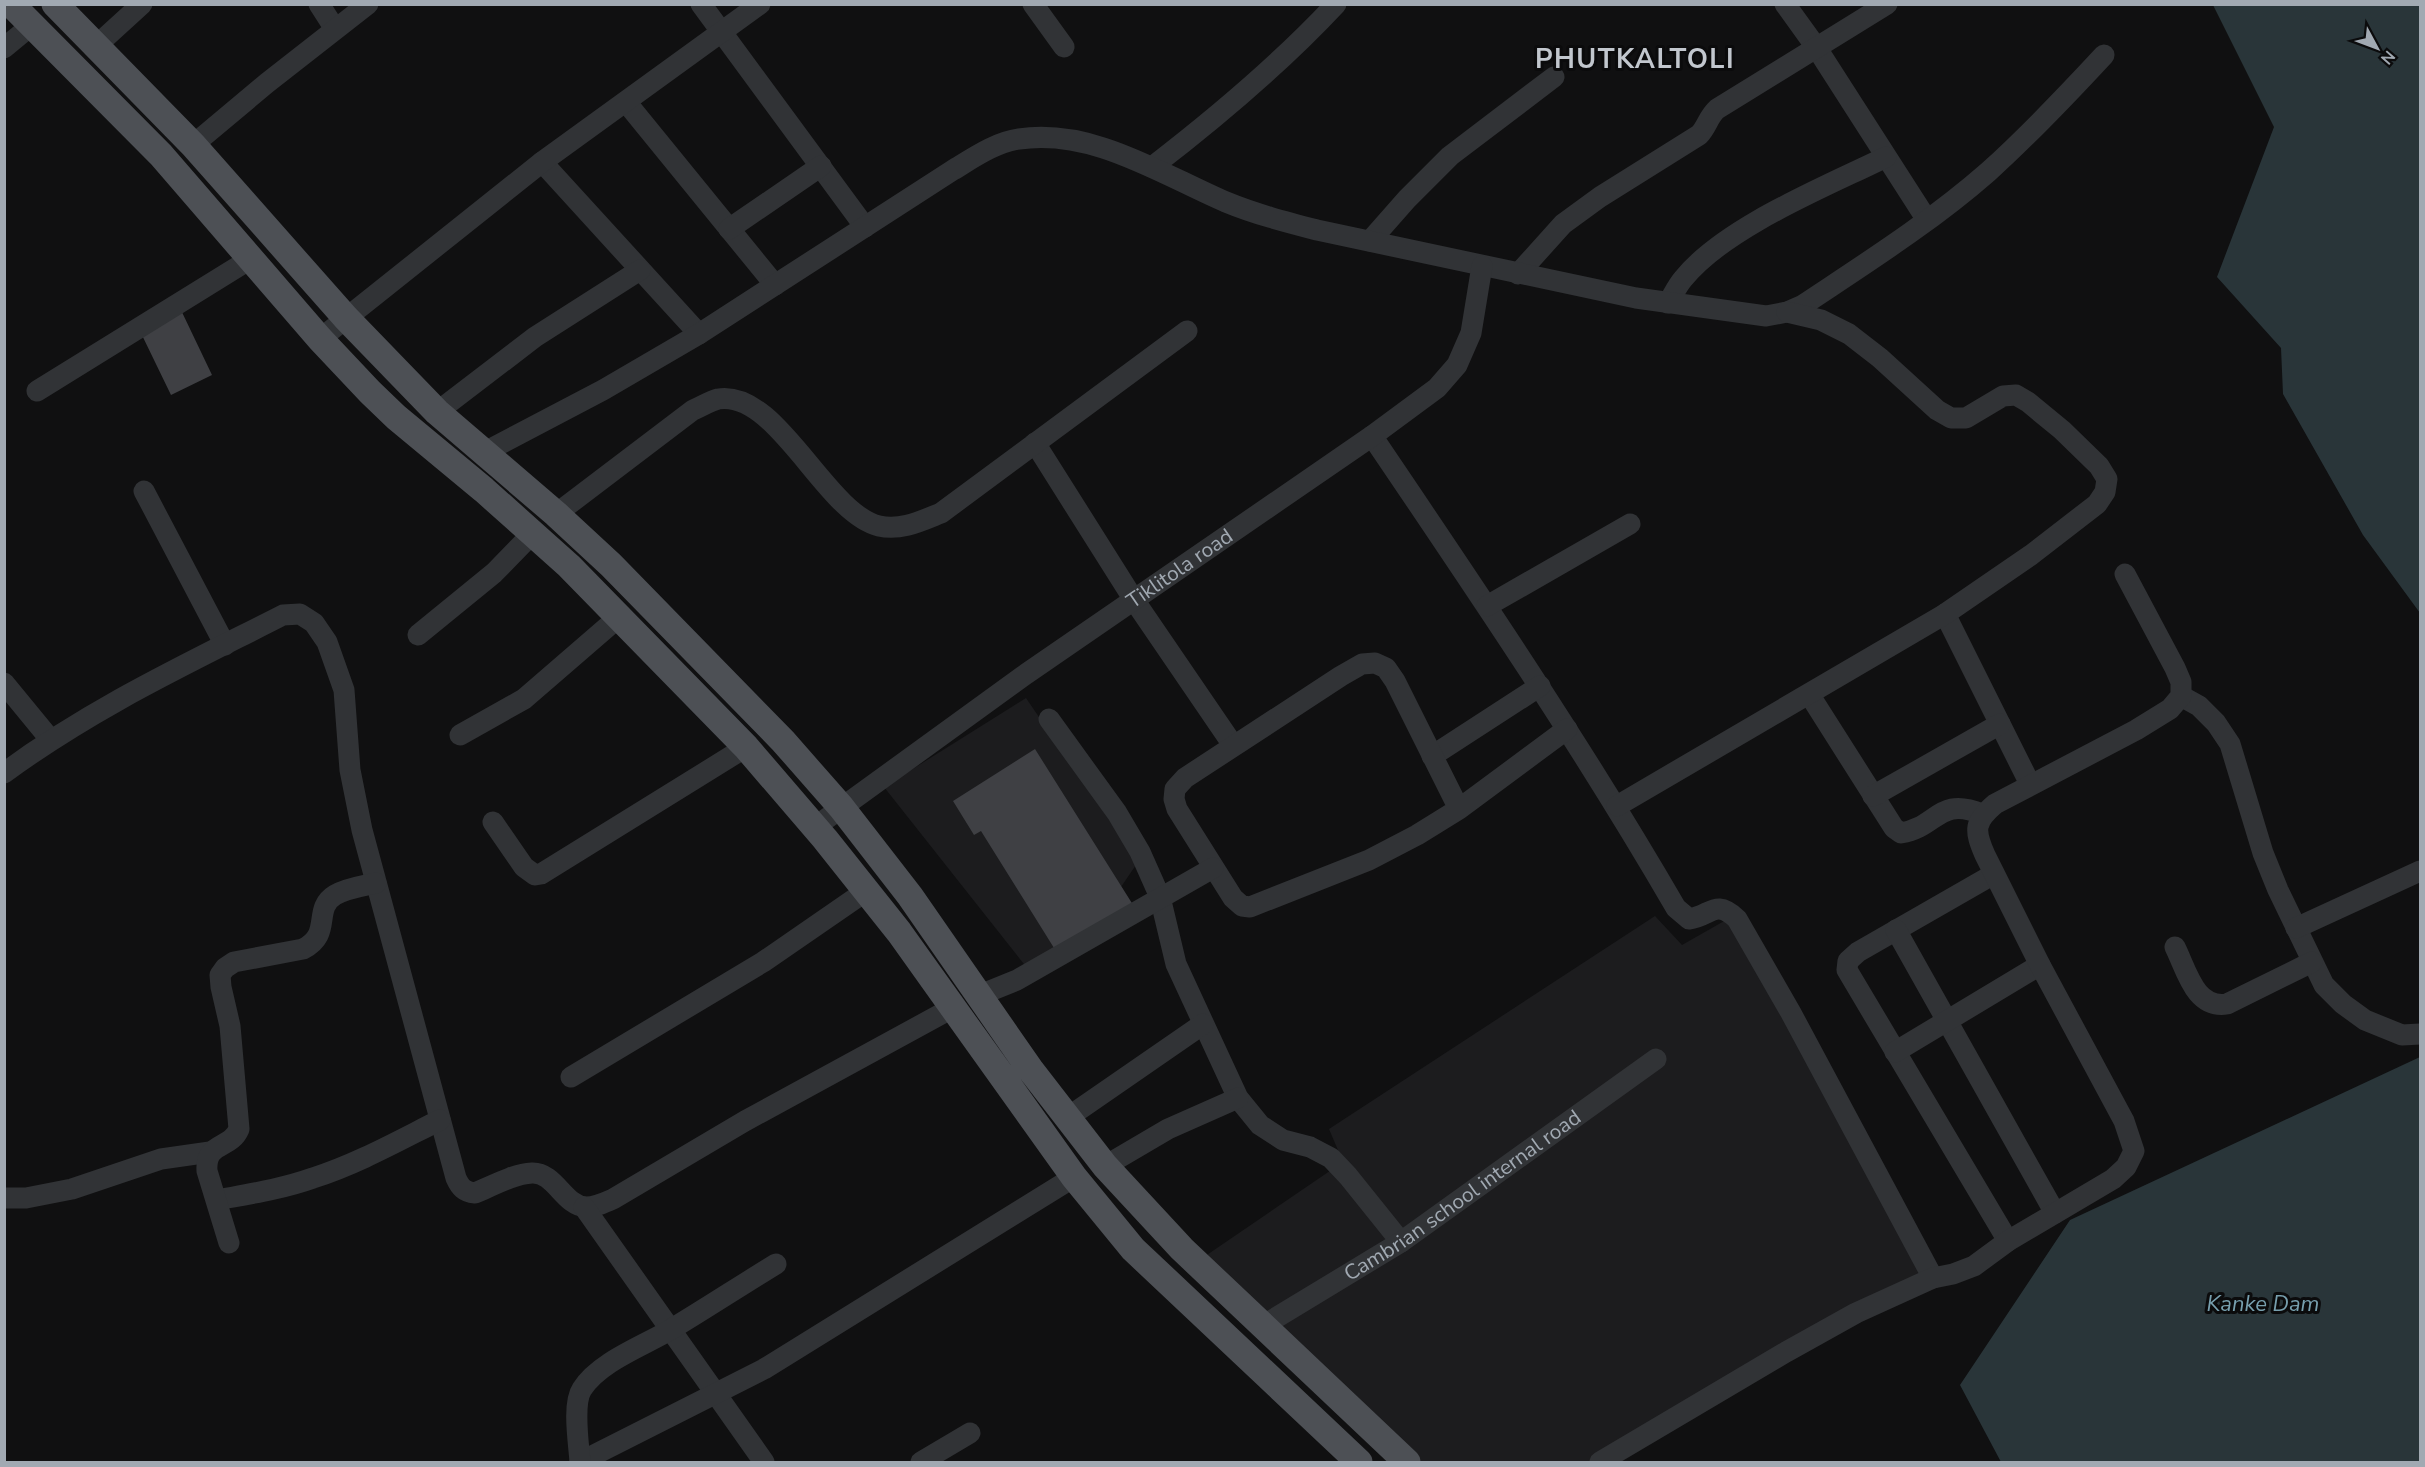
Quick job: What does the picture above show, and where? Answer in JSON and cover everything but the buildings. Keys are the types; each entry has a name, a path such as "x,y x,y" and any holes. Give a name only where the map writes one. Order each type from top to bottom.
{"main road":[{"path":"11,4 161,155 320,339 396,417 533,533 620,616 746,747 866,891 954,1007 1074,1177 1133,1249 1359,1462"},
{"path":"55,4 193,145 346,318 437,412 556,514 668,622 783,741 841,807 910,896 1067,1118 1105,1166 1182,1249 1407,1462"}],"street":[{"path":"96,46 142,4"},
{"path":"319,4 335,29"},
{"path":"193,145 267,82 368,4"},
{"path":"701,4 720,33 865,227"},
{"path":"320,339 542,162 760,4"},
{"path":"1033,4 1064,47"},
{"path":"1152,167 1210,122 1263,76 1336,4"},
{"path":"1785,4 1816,47 1927,219"},
{"path":"1518,274 1563,224 1600,197 1699,135 1717,109 1887,4"},
{"path":"4,48 33,24"},
{"path":"483,453 603,390 699,334 953,170 987,151 1016,139 1046,136 1079,141 1152,167 1227,202 1266,217 1518,274 1668,303 1766,316 1787,312 1803,305 1927,219 1986,173 2030,134 2103,55"},
{"path":"1370,241 1407,199 1450,156 1554,77"},
{"path":"626,102 775,285"},
{"path":"1668,303 1683,279 1710,252 1740,231 1886,157"},
{"path":"542,162 699,334"},
{"path":"729,230 821,166"},
{"path":"37,391 252,258"},
{"name":"Tiklitola road","path":"815,827 1437,388 1457,365 1472,333 1482,266"},
{"path":"437,412 535,337 640,270"},
{"path":"1617,806 1945,614 2031,555 2097,504 2105,492 2106,479 2099,466 2062,430 2016,395 2003,396 1966,418 1951,418 1937,410 1880,358 1849,334 1821,320 1787,312"},
{"path":"556,514 693,410 719,399 743,402 767,417 852,512 878,525 905,527 941,513 1187,332"},
{"path":"1372,436 1540,686 1617,806 1682,915 1689,919 1696,918 1720,908 1728,910 1737,919 1934,1278"},
{"path":"1035,443 1134,600 1233,745"},
{"path":"144,491 225,645"},
{"path":"1487,606 1630,524"},
{"path":"418,635 494,573 533,533"},
{"path":"1600,1462 1786,1352 1896,1293 1974,1266 2008,1241 2113,1179 2126,1167 2134,1151 2124,1121 1994,874 1978,840 1977,827 1982,814 1995,804 2136,730 2170,709 2181,696 2181,682 2175,668 2125,574"},
{"path":"4,773 50,739 126,694 283,615 300,614 314,623 327,642 345,690 350,770 376,883 456,1178 460,1187 466,1192 474,1192 534,1172 545,1176 571,1201 584,1207 596,1206 613,1199 745,1121 954,1007"},
{"path":"1945,614 2031,784"},
{"path":"460,735 524,699 620,616"},
{"path":"1458,809 1395,681 1386,668 1375,663 1362,664 1341,676 1233,745 1185,778 1175,789 1174,799 1177,809 1233,898 1242,906 1250,907 1369,860 1417,835 1458,809 1567,729"},
{"path":"4,683 50,739"},
{"path":"1432,756 1540,686"},
{"path":"1809,694 1894,828 1901,833 1910,831 1958,807 1982,814"},
{"path":"2181,696 2199,706 2216,723 2230,744 2263,853 2324,984 2365,1020 2402,1035 2421,1034"},
{"path":"1049,719 1117,813 1140,852 1160,897 1176,964 1238,1098 1260,1125 1283,1140 1310,1147 1331,1158 1401,1242"},
{"path":"1874,796 2000,724"},
{"path":"493,822 524,867 535,875 541,874 746,747"},
{"path":"980,995 1017,980 1213,868"},
{"path":"2296,928 2421,871"},
{"path":"1994,874 1858,951 1848,961 1847,970 2008,1241"},
{"path":"4,1198 26,1197 72,1189 161,1159 210,1152 236,1136 238,1129 230,1026 220,975 234,962 303,949 313,944 320,935 322,914 327,902 335,895 376,883"},
{"path":"571,1077 735,980 866,891"},
{"path":"1896,930 2055,1213"},
{"path":"2175,947 2197,993 2206,1002 2215,1006 2227,1004 2312,962"},
{"path":"1895,1052 2040,965"},
{"path":"1067,1118 1203,1024"},
{"name":"Cambrian school internal road","path":"1264,1325 1401,1242 1656,1059"},
{"path":"1105,1166 1168,1129 1238,1098"},
{"path":"217,1200 269,1190 313,1178 357,1161 440,1120"},
{"path":"210,1152 206,1160 207,1170 229,1243"},
{"path":"776,1264 669,1331 614,1361 594,1377 581,1391 578,1429 580,1462 764,1369 1074,1177"},
{"path":"584,1207 669,1331 764,1462"},
{"path":"921,1462 970,1433"}],"shaded area":[{"path":"1026,698 1138,862 1074,956 1035,978 884,787"},
{"path":"1655,916 1682,945 1733,916 1926,1278 1602,1462 1419,1462 1198,1261 1343,1162 1329,1129"}],"water":[{"path":"2213,5 2420,5 2420,613 2363,535 2283,394 2281,348 2217,277 2274,127"},
{"name":"Kanke Dam","path":"2420,1057 2420,1462 2001,1462 1960,1385 2070,1220"}],"district":[{"name":"PHUTKALTOLI","path":"1635,59"}]}
